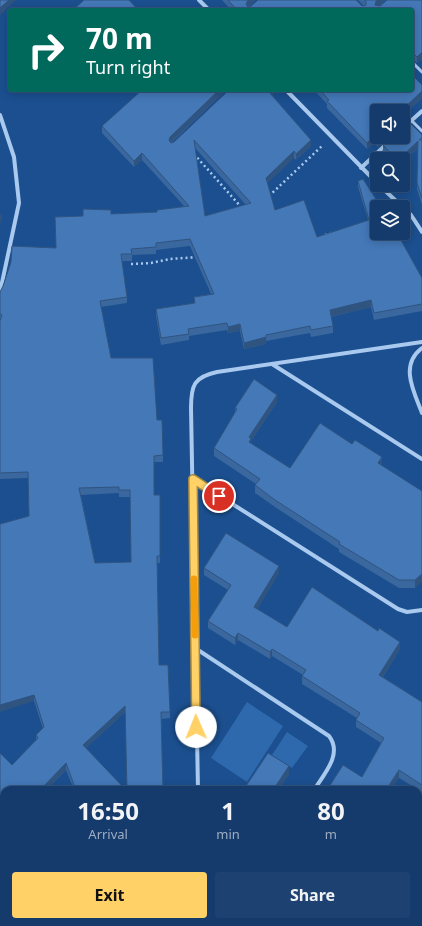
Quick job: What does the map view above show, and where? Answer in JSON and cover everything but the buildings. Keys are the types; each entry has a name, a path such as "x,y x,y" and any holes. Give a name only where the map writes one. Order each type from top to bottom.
{"street":[{"path":"199,0 207,8"},
{"path":"288,92 370,176"},
{"path":"412,120 422,111"},
{"path":"0,115 14,157 19,203 0,292"},
{"path":"361,168 387,144"},
{"path":"387,192 411,215 422,232"},
{"path":"198,786 191,395 195,383 204,375 422,342"},
{"path":"422,348 411,361 409,374 422,413"},
{"path":"271,364 422,459"},
{"path":"193,479 398,609 407,612 422,610"},
{"path":"195,648 329,736 336,748 334,756 316,786"}],"lane":[{"path":"414,64 422,72"},
{"path":"412,120 422,131"}],"path":[{"path":"264,201 331,137"},
{"path":"191,150 242,208 248,208"},
{"path":"323,236 339,232"},
{"path":"132,264 200,257"}],"shaded area":[{"path":"247,702 283,726 247,782 211,758"},
{"path":"287,732 308,746 292,768 272,755"}],"slow traffic":[{"path":"194,579 195,635"}],"route":[{"path":"196,727 193,479 219,496"}]}
